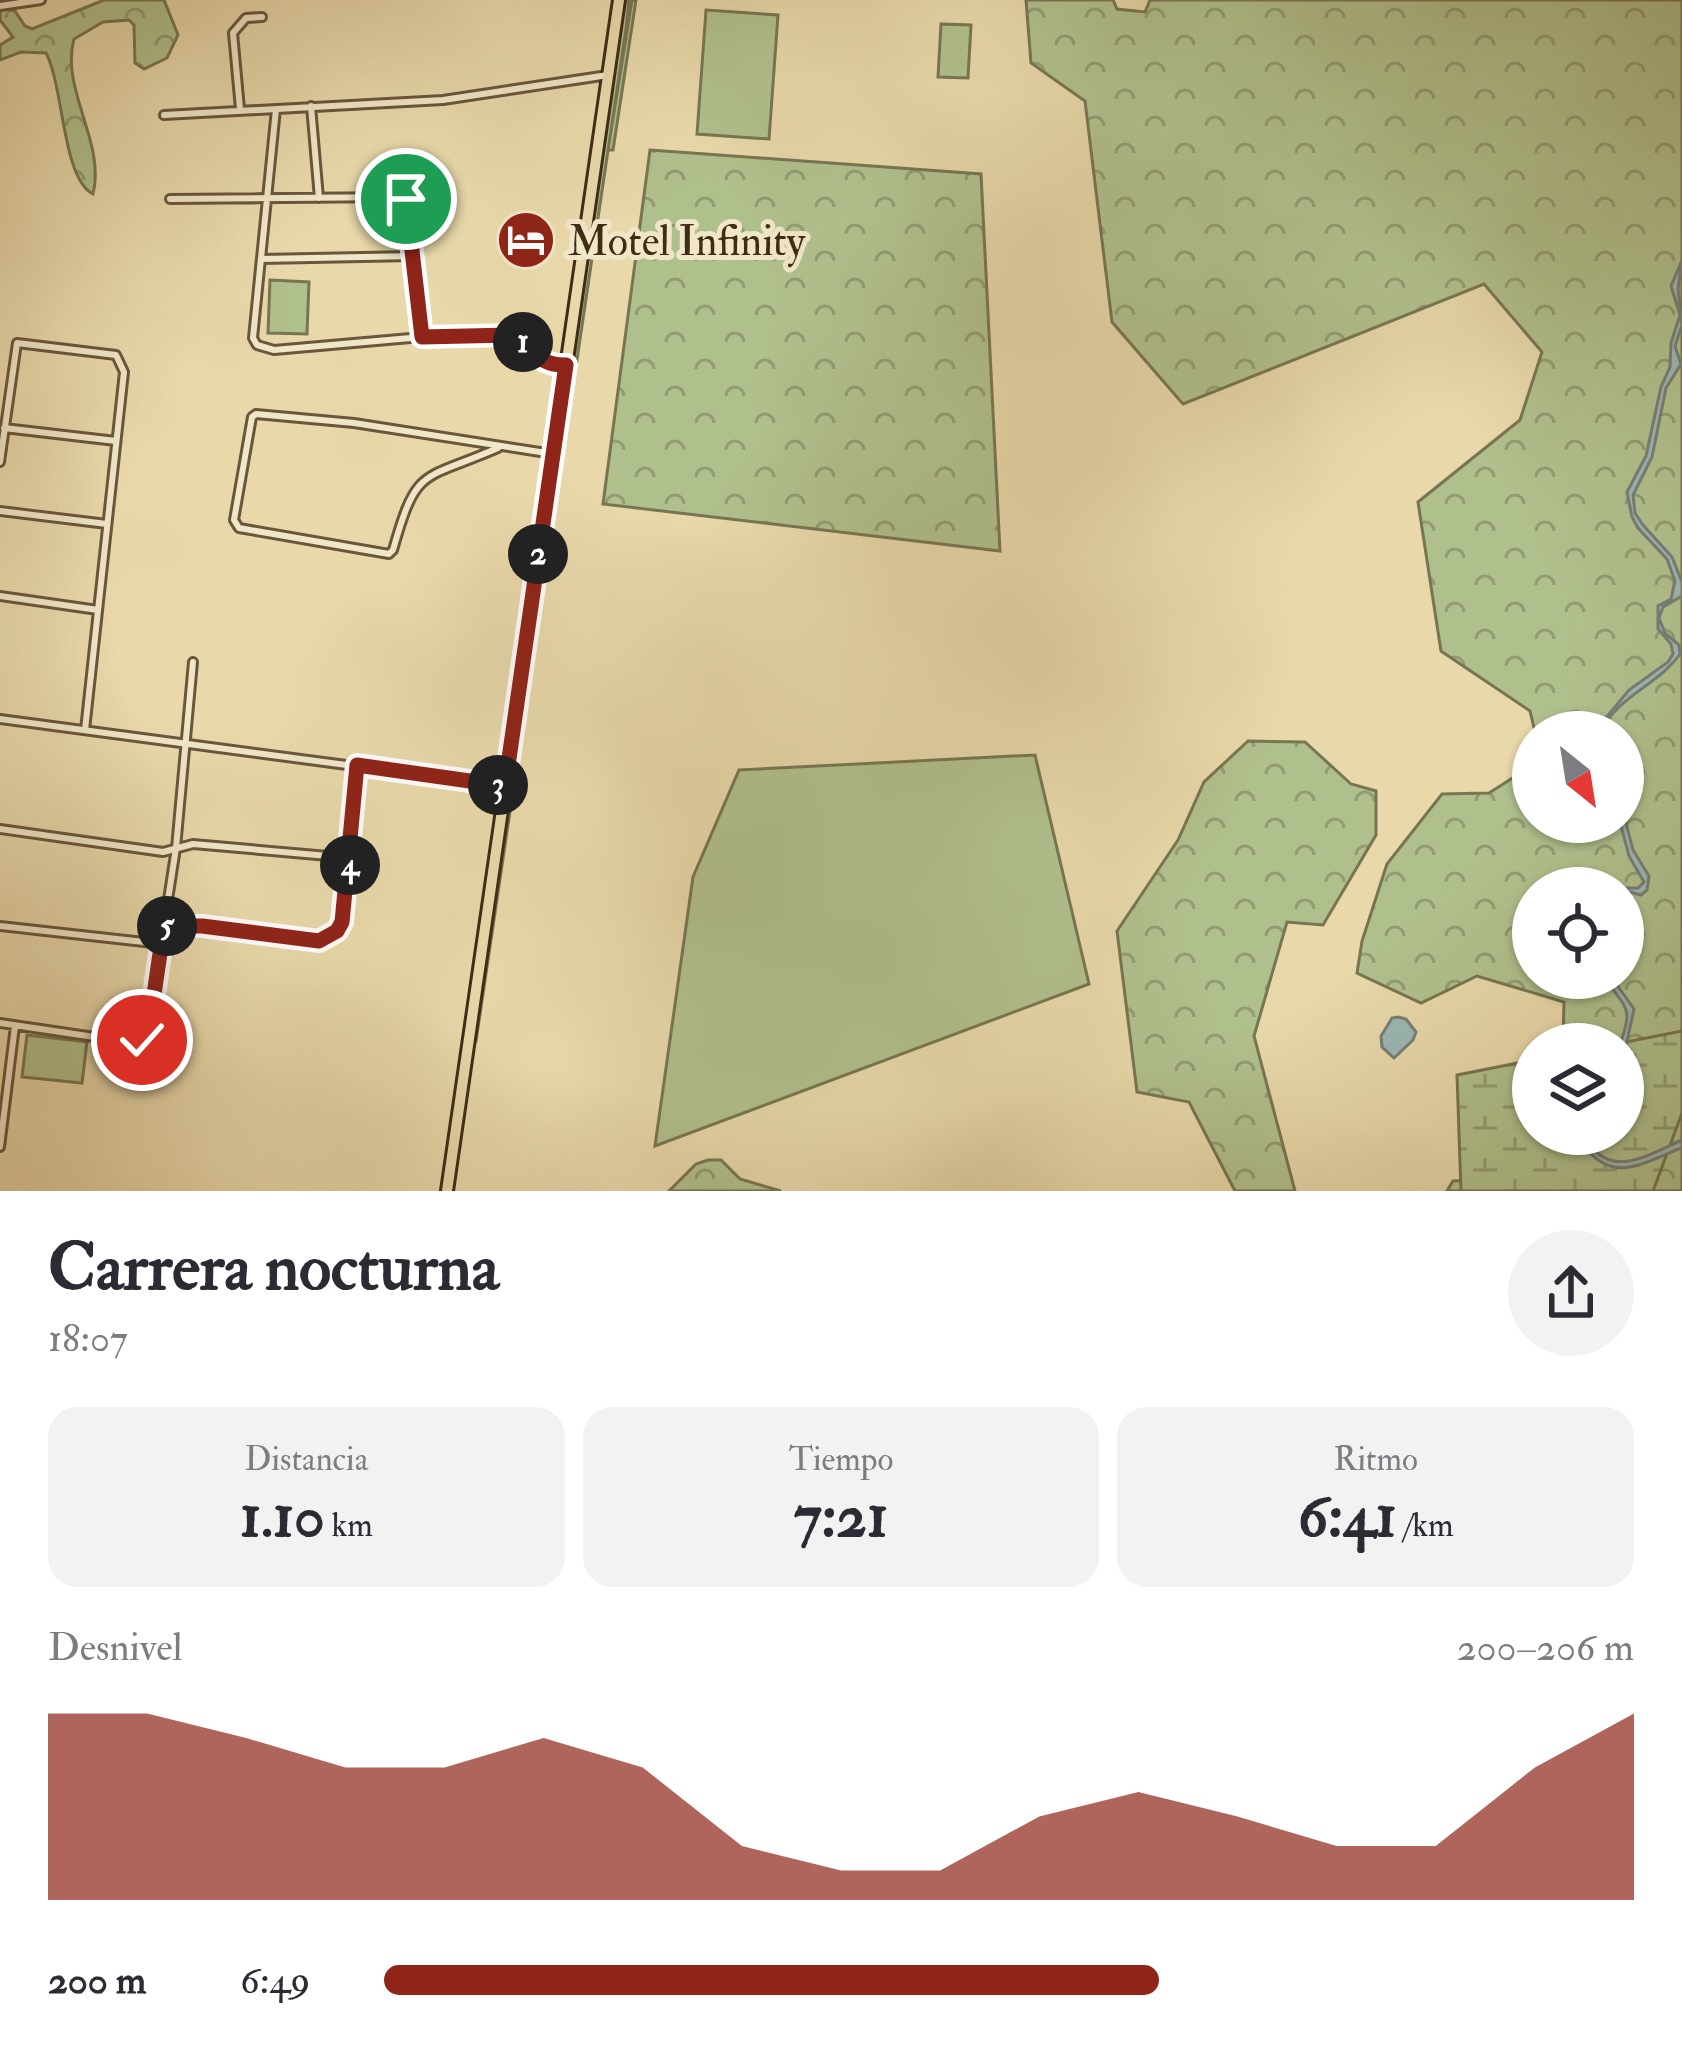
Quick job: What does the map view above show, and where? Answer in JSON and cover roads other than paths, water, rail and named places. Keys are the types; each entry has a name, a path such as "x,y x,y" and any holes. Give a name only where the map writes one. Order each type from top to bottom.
{"main road":[{"path":"447,1191 619,0"}],"street":[{"path":"0,6 41,0"},
{"path":"240,109 233,33 246,18 262,17"},
{"path":"164,115 443,100 608,75"},
{"path":"310,106 319,199"},
{"path":"276,109 253,338 265,350 512,335 532,355 555,366 566,365"},
{"path":"170,199 403,197 408,203 422,337"},
{"path":"262,259 413,256"},
{"path":"0,462 17,344 116,355 124,372 85,730"},
{"path":"498,448 433,474 415,487 389,554 235,525 256,414 354,423 553,454"},
{"path":"4,428 116,441"},
{"path":"0,511 107,524"},
{"path":"0,596 98,610"},
{"path":"0,1023 135,1043 149,1029 176,848 194,662"},
{"path":"0,719 505,786"},
{"path":"164,926 202,926 319,941 337,931 351,858 357,765"},
{"path":"0,829 163,852 193,844 351,858"},
{"path":"0,926 162,944"},
{"path":"0,1143 14,1026"}],"water":[{"path":"1682,260 1678,289 1682,325 1675,346 1681,364 1666,388 1652,457 1633,495 1635,513 1672,557 1682,582 1682,596 1663,607 1659,618 1665,633 1679,645 1680,654 1612,711 1673,654 1658,629 1658,606 1671,599 1675,581 1667,559 1632,517 1627,492 1646,456 1670,367 1680,315 1671,286"},
{"path":"1626,843 1631,843 1643,867 1635,867"},
{"path":"1620,999 1627,999 1634,1009 1631,1023 1627,1023"},
{"path":"1398,1017 1416,1032 1394,1058 1382,1047 1381,1036 1392,1018"},
{"path":"1682,1140 1682,1148 1631,1167 1593,1155 1634,1160"}],"place":[{"name":"Motel Infinity","path":"526,240"}]}
